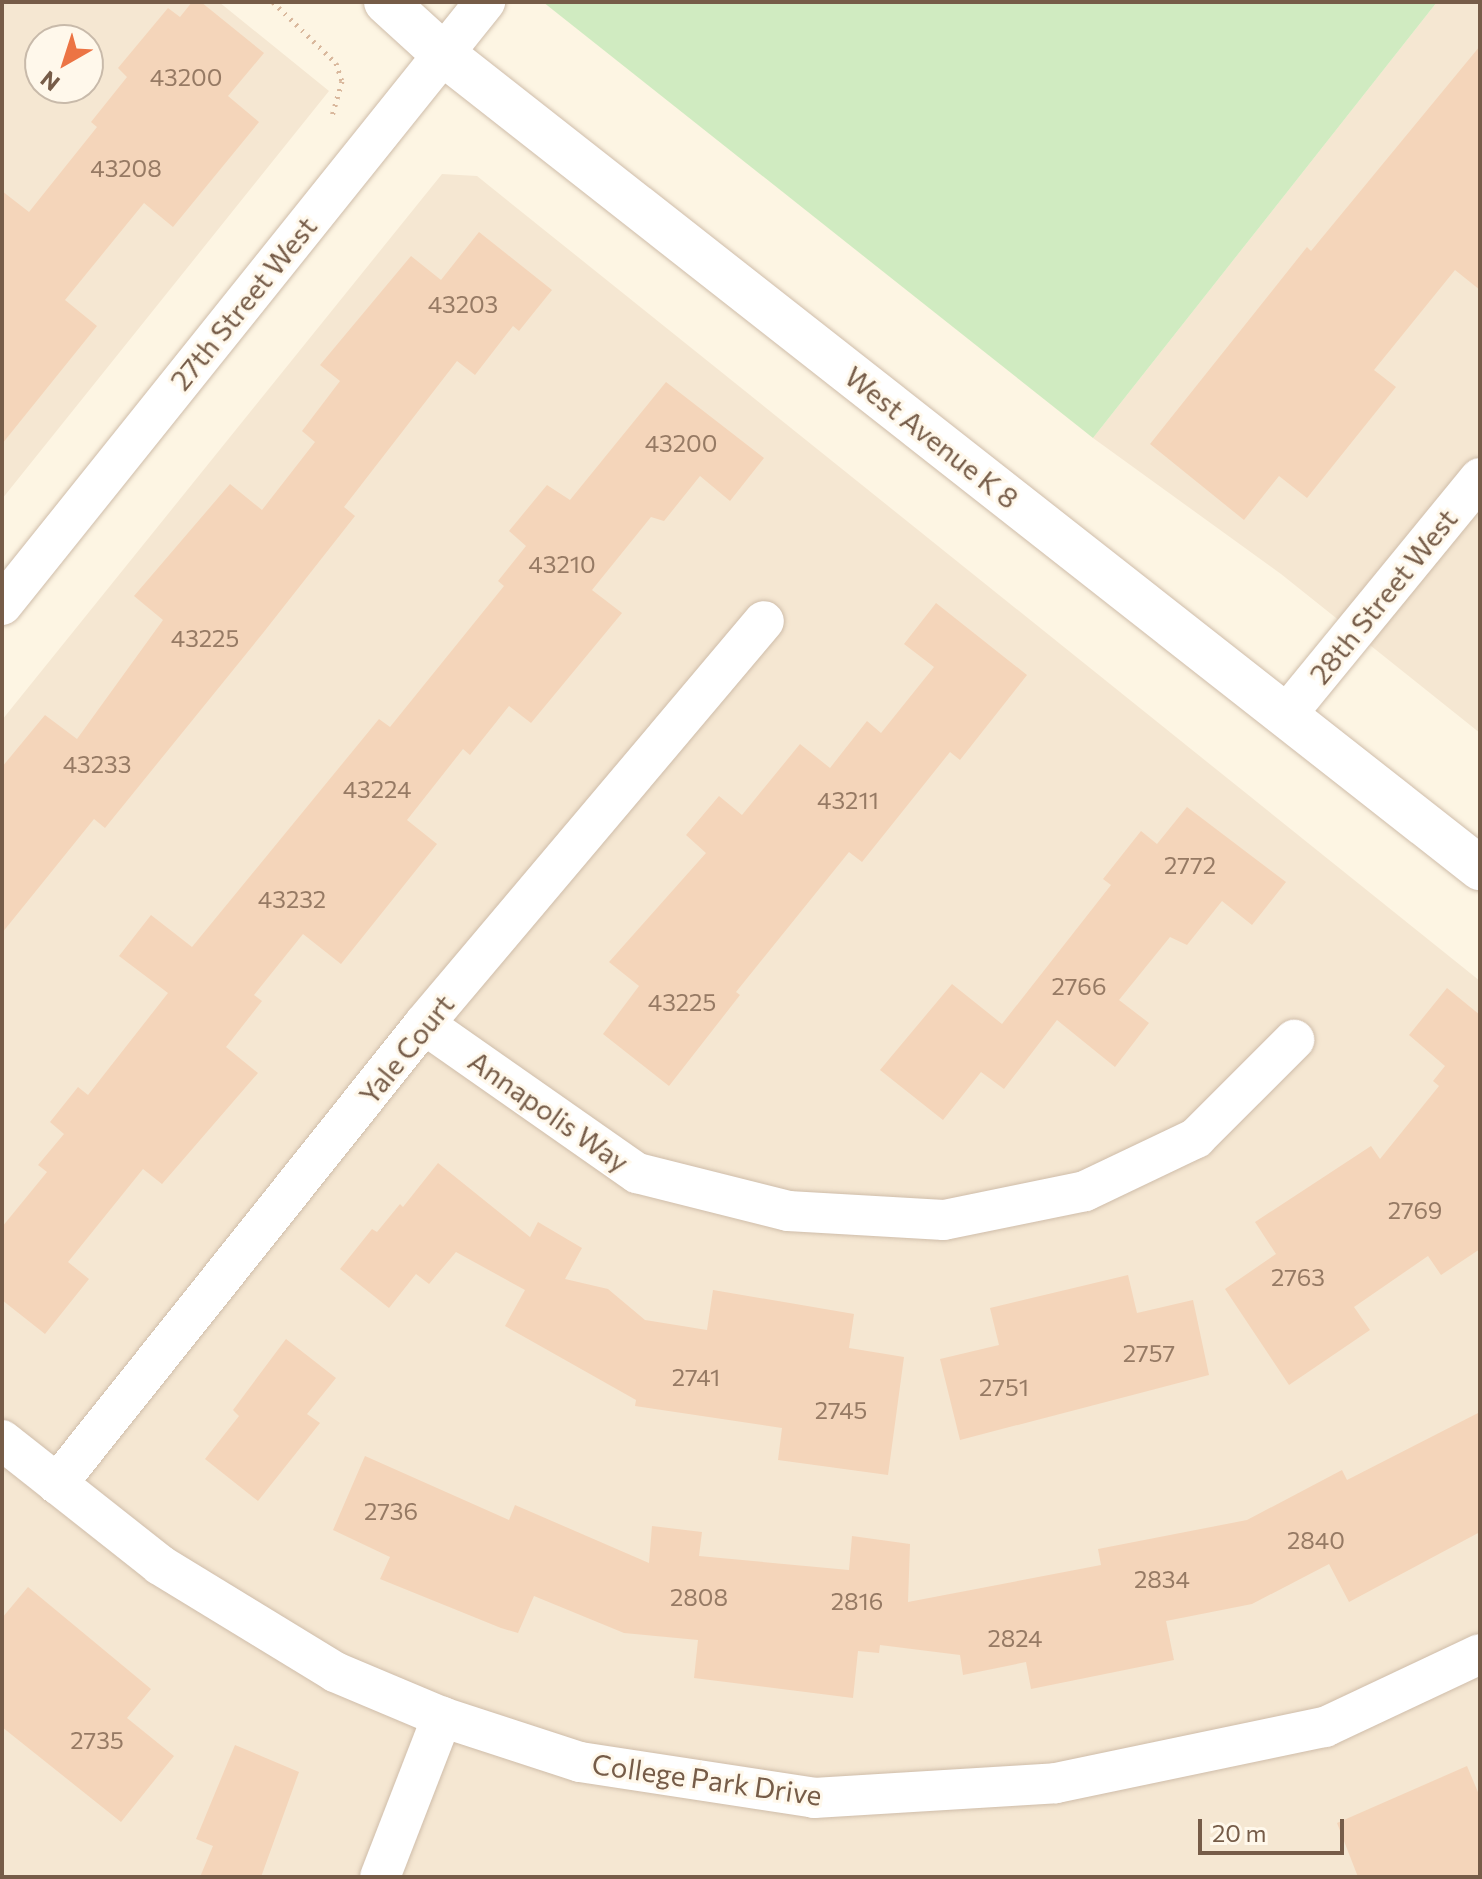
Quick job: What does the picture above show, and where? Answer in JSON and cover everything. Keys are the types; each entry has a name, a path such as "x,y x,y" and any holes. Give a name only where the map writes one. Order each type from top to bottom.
{"street":[{"name":"West Avenue K 8","path":"386,2 442,53 1480,868"},
{"name":"27th Street West","path":"2,605 485,2"},
{"name":"28th Street West","path":"1286,715 1480,478"},
{"name":"Yale Court","path":"57,1484 424,1024 764,621"},
{"name":"Annapolis Way","path":"424,1024 637,1173 788,1211 944,1220 1085,1191 1196,1138 1294,1040"},
{"name":"College Park Drive","path":"2,1440 160,1565 322,1664 442,1717 580,1762 829,1797 1056,1783 1325,1727 1480,1654"},
{"path":"380,1877 442,1717"}],"path":[{"path":"273,2 336,63 342,81 339,103 321,130"}],"shaded area":[{"path":"2,2 219,2 329,91 2,499"},
{"path":"1437,2 1480,2 1480,733 1281,574 1093,438"},
{"path":"442,174 477,176 1480,981 1480,1877 2,1877 2,720"}],"green space":[{"path":"543,2 1437,2 1093,438"}],"building":[{"path":"192,2 201,2 264,53 228,96 259,122 173,227 144,203 65,300 97,326 2,444 2,191 29,212 97,127 91,122 127,77 118,68 168,8 180,17"},
{"path":"1480,46 1480,290 1455,270 1374,370 1396,387 1307,498 1279,476 1244,520 1150,444 1307,247 1311,251"},
{"path":"479,232 552,290 519,331 513,326 475,375 457,361 344,507 355,516 263,633 105,828 94,819 2,933 2,767 45,715 77,739 163,620 134,596 230,484 262,510 315,442 302,431 340,381 320,365 411,256 441,280"},
{"path":"666,382 764,458 730,501 700,476 664,521 651,517 592,590 622,613 531,723 509,706 470,755 463,749 407,820 437,844 341,964 303,934 254,995 262,1001 226,1047 258,1073 162,1184 143,1169 68,1262 89,1279 45,1334 2,1300 2,1227 47,1172 38,1165 64,1134 50,1122 78,1087 88,1095 168,993 119,956 151,915 192,947 379,719 390,727 504,586 498,581 526,546 509,531 547,485 570,500"},
{"path":"936,603 1027,675 960,760 950,752 862,862 849,852 736,992 740,995 669,1086 603,1034 639,986 609,962 706,853 686,835 719,796 742,815 800,744 830,768 867,721 881,733 934,667 904,644"},
{"path":"1187,807 1286,882 1252,925 1222,901 1187,945 1170,937 1119,1000 1149,1023 1115,1067 1057,1020 1004,1089 981,1072 943,1120 880,1070 952,984 1002,1024 1111,885 1103,879 1141,831 1157,844"},
{"path":"1447,988 1480,1015 1480,1249 1441,1275 1428,1256 1354,1307 1370,1330 1289,1385 1225,1289 1276,1254 1255,1222 1371,1146 1380,1159 1439,1086 1433,1081 1445,1066 1409,1035"},
{"path":"438,1163 530,1237 538,1222 582,1248 565,1279 608,1289 645,1320 707,1330 713,1290 854,1314 849,1348 904,1357 888,1475 778,1460 782,1428 635,1406 636,1400 505,1326 525,1290 456,1252 429,1284 416,1274 389,1308 340,1269 372,1229 377,1232 400,1204 403,1207"},
{"path":"1128,1275 1137,1313 1193,1300 1209,1375 960,1440 940,1359 999,1345 990,1308"},
{"path":"286,1339 336,1378 307,1414 320,1423 258,1501 205,1459 239,1416 233,1410"},
{"path":"1480,1412 1480,1532 1349,1602 1329,1564 1252,1604 1166,1621 1174,1660 1031,1689 1026,1662 963,1675 960,1655 880,1645 879,1653 858,1651 853,1698 694,1678 698,1640 624,1633 534,1596 518,1633 501,1628 380,1579 390,1557 333,1530 365,1456 509,1520 515,1505 649,1563 652,1526 702,1532 699,1556 849,1570 852,1536 910,1544 908,1602 1101,1565 1098,1549 1247,1520 1342,1470 1347,1480"},
{"path":"28,1587 151,1689 127,1718 174,1756 121,1822 2,1727 2,1618"},
{"path":"235,1745 299,1772 261,1877 200,1877 213,1846 196,1839"},
{"path":"1467,1766 1480,1797 1480,1877 1358,1877 1337,1823"}]}
